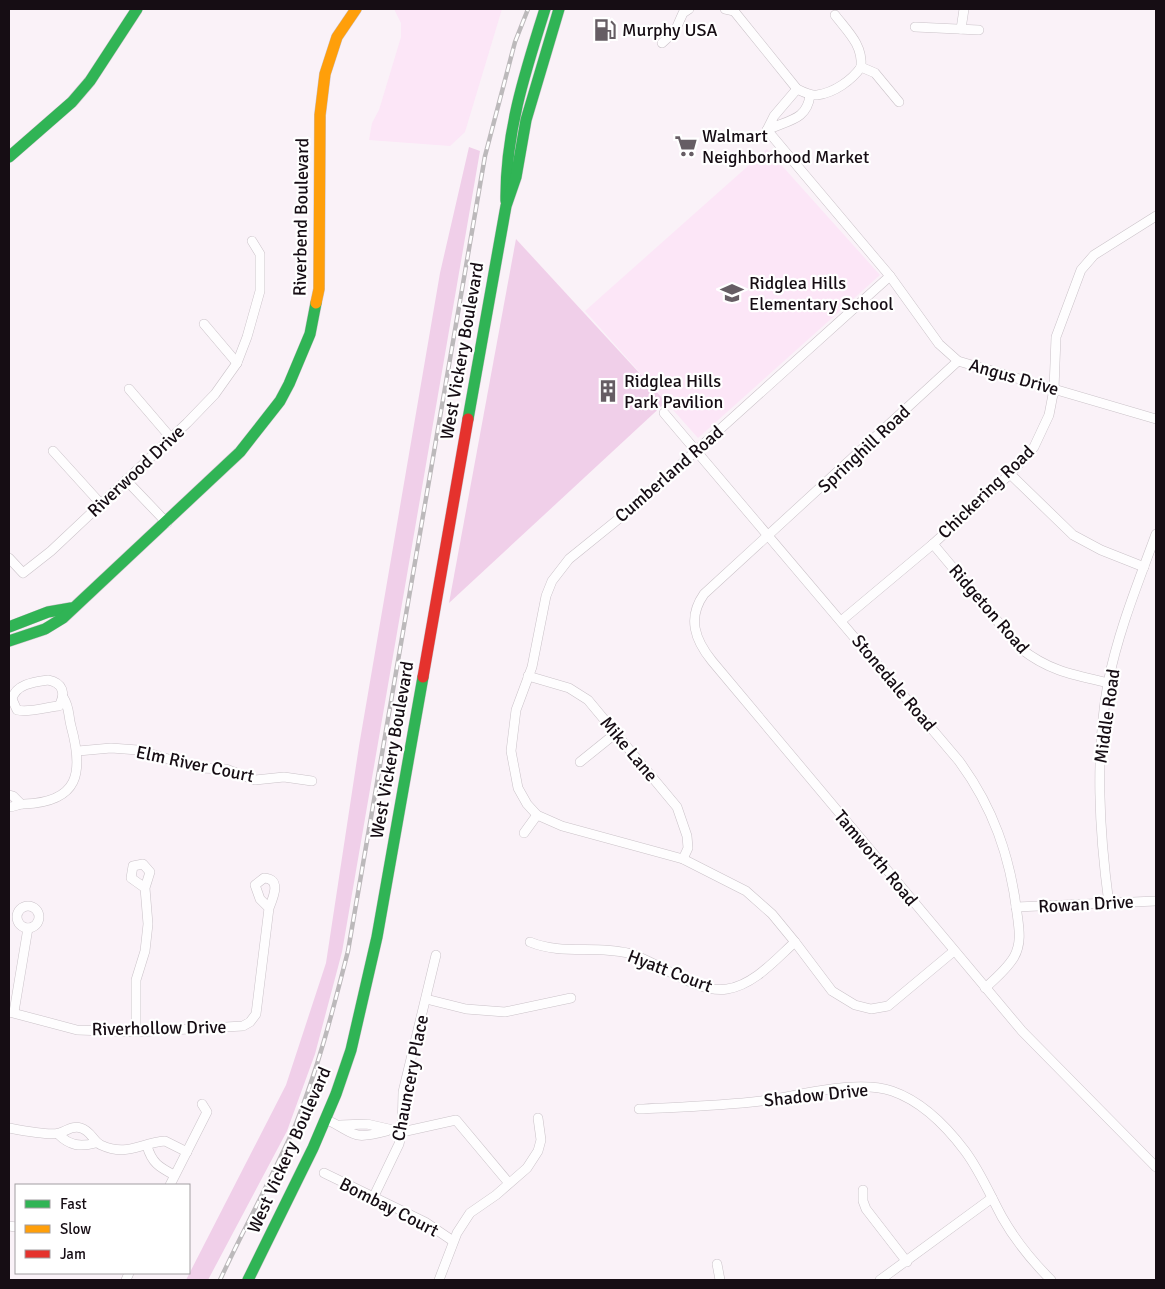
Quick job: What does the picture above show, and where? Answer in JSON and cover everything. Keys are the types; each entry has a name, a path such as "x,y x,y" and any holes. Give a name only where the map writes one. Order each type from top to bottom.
{"main road":[{"path":"9,157 72,102 90,81 137,9"},
{"name":"Riverbend Boulevard","path":"9,641 44,629 63,618 71,608 90,594 167,523 240,452 280,402 310,334 319,289 321,95 331,52 337,37 356,9"},
{"name":"West Vickery Boulevard","path":"506,206 504,174 514,117 546,9"},
{"name":"West Vickery Boulevard","path":"248,1280 304,1169 325,1119 348,1057 374,954 506,206 516,177 526,120 559,9"},
{"name":"Riverbend Boulevard","path":"9,627 39,618 59,608 71,608"}],"street":[{"path":"662,43 676,32 683,13 689,9"},
{"path":"725,9 734,11 797,89 810,95 818,95 852,80 861,68 862,57 858,44 835,15"},
{"path":"961,29 964,9"},
{"path":"915,27 980,30"},
{"path":"861,68 875,73 899,102"},
{"path":"766,130 774,116 797,89"},
{"path":"766,130 804,114 809,106 810,95"},
{"name":"Angus Drive","path":"766,130 890,276 939,344 958,361 1156,419"},
{"name":"Chickering Road","path":"841,621 933,544 1010,474 1039,441 1049,415 1054,389 1056,337 1080,270 1094,256 1156,216"},
{"name":"Riverwood Drive","path":"9,558 20,572 26,571 101,504 215,394 237,362 248,337 260,291 260,254 252,241"},
{"name":"Cumberland Road","path":"538,815 527,804 518,788 512,751 516,710 528,676 546,596 552,581 569,560 637,504 890,276"},
{"path":"204,324 237,362"},
{"name":"Springhill Road","path":"768,536 958,361"},
{"path":"129,389 171,438"},
{"name":"Stonedale Road","path":"664,413 971,777 1001,836 1007,855 1020,940 1014,957 986,988"},
{"path":"53,451 101,504"},
{"path":"1010,474 1073,535 1100,550 1144,567"},
{"path":"126,480 167,523"},
{"name":"Middle Road","path":"1109,904 1099,794 1100,752 1108,682 1129,608 1156,534"},
{"name":"Tamworth Road","path":"768,536 704,594 698,602 694,617 697,638 712,661 986,988 1039,1049 1156,1167"},
{"name":"Ridgeton Road","path":"933,544 1020,648 1038,662 1060,672 1108,682"},
{"name":"Mike Lane","path":"528,676 569,688 582,695 616,733 677,807 687,836 688,848 684,859"},
{"path":"9,807 48,802 63,794 78,772 78,752 69,718 70,710 61,701 62,688 56,682 48,680 32,683 18,688 12,699 17,710 26,712 61,701"},
{"path":"580,762 616,733"},
{"name":"Elm River Court","path":"78,752 111,748 138,750 199,768 226,769 255,780 284,778 312,781"},
{"path":"9,795 22,804"},
{"path":"524,833 538,815 562,826 684,859 746,892 772,914 796,942 832,991 855,1005 871,1009 888,1006 954,950"},
{"path":"136,1032 136,980 145,951 148,924 145,888"},
{"name":"Rowan Drive","path":"1016,907 1156,901"},
{"name":"Riverhollow Drive","path":"11,1012 77,1030 136,1032 243,1026 250,1022 256,1014 269,908"},
{"path":"11,1012 28,928"},
{"name":"Hyatt Court","path":"530,942 546,948 600,948 626,953 648,960 703,987 716,990 728,989 743,984 796,942"},
{"name":"Chauncery Place","path":"374,1196 399,1144 402,1132 403,1092 436,955"},
{"path":"426,999 466,1009 505,1012 571,998"},
{"name":"Shadow Drive","path":"639,1109 760,1101 868,1087 892,1091 919,1105 954,1138 965,1152 1021,1245 1051,1280"},
{"path":"170,1184 207,1112 202,1104"},
{"path":"439,1280 453,1241 470,1213 496,1195 508,1182 527,1168 538,1151 541,1140 538,1118"},
{"path":"325,1119 340,1125 367,1124 402,1132 456,1120 508,1182"},
{"path":"9,1128 58,1134 74,1145 85,1146 96,1143 120,1151 165,1141 187,1152"},
{"path":"58,1134 68,1128 80,1128 90,1133 96,1143"},
{"path":"147,1146 150,1158 156,1166 174,1175"},
{"name":"Bombay Court","path":"324,1173 425,1222 453,1241"},
{"path":"863,1190 863,1202 866,1209 907,1262"},
{"path":"880,1280 992,1198"},
{"path":"718,1264 720,1280"}],"shaded area":[{"path":"394,9 502,9 465,132 450,146 369,140 372,123 379,110 401,37 401,23"},
{"path":"469,147 480,151 342,952 315,1054 287,1131 208,1280 186,1280 286,1085 326,963 359,746 440,273"},
{"name":"Ridglea Hills Elementary School","path":"767,149 880,275 698,438 585,311"},
{"path":"516,239 666,402 449,603"}],"railway":[{"path":"220,1280 295,1126 318,1061 348,951 485,156 515,42 528,9"}],"traffic: fast":[{"path":"9,157 72,102 90,81 137,9"},
{"path":"506,201 509,152 513,127 530,56 545,9"},
{"path":"468,419 506,206 516,177 526,120 559,9"},
{"path":"9,641 45,629 63,618 240,452 280,401 289,384 310,334 316,303"},
{"path":"9,627 48,612 71,608"},
{"path":"248,1280 313,1148 336,1094 351,1050 377,937 423,677"}],"traffic: slow":[{"path":"316,303 319,289 320,115 325,74 337,37 356,9"}],"traffic: jam":[{"path":"423,677 468,419"}],"place":[{"name":"Murphy USA","path":"605,30"},
{"name":"Walmart Neighborhood Market","path":"686,146"},
{"name":"Ridglea Hills Elementary School","path":"732,293"},
{"name":"Ridglea Hills Park Pavilion","path":"608,391"}]}
